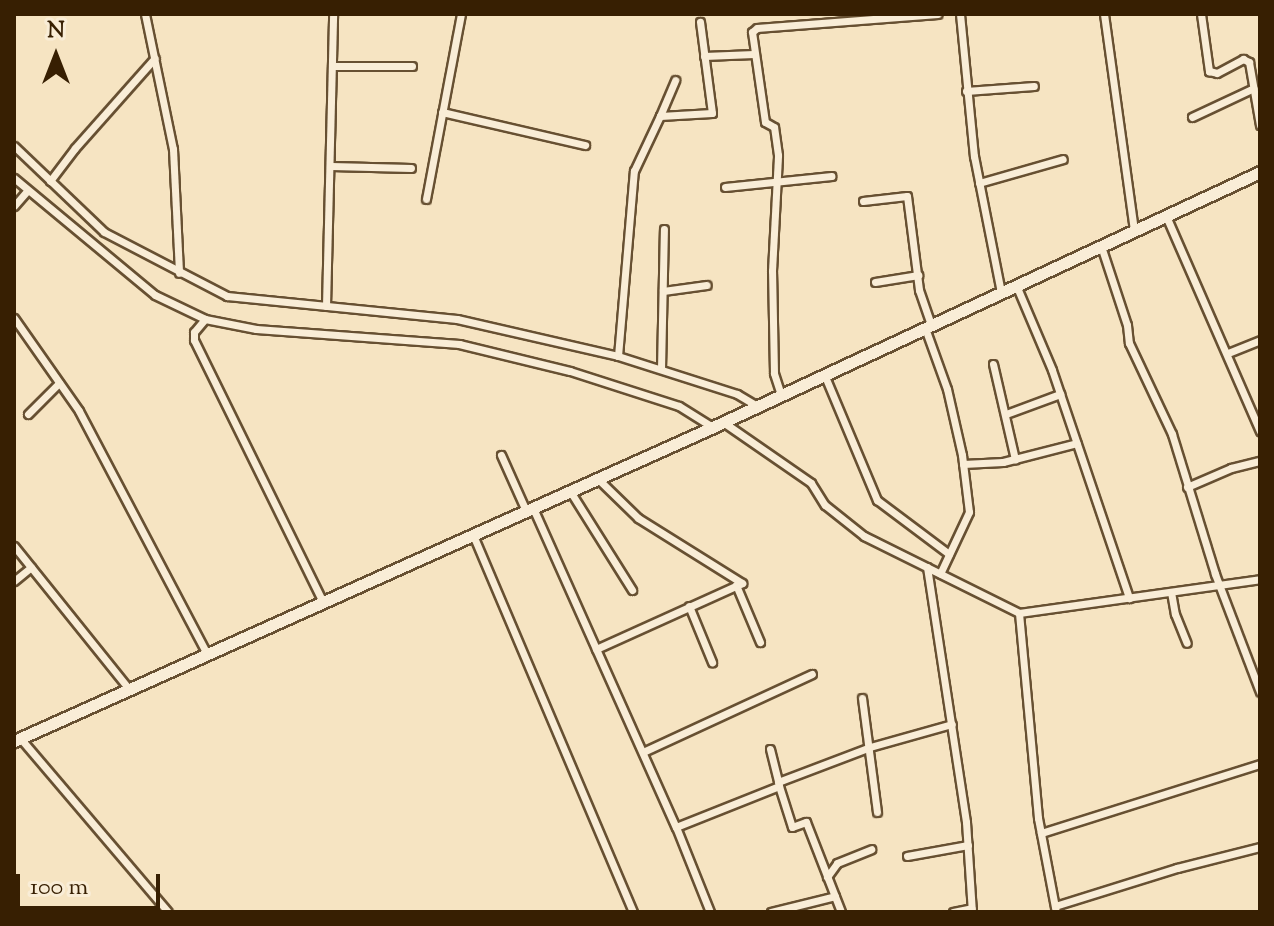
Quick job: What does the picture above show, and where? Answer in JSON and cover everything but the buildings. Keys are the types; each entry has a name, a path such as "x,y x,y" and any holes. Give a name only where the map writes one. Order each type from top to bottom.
{"main road":[{"path":"17,740 598,479 1260,172"}],"street":[{"path":"145,14 173,149 179,273"},
{"path":"326,306 333,14"},
{"path":"426,199 461,14"},
{"path":"781,395 774,373 772,271 777,182 776,131 765,122 762,82 752,32 757,28 937,14"},
{"path":"960,14 966,91 979,183 1001,292"},
{"path":"1104,14 1134,231"},
{"path":"1201,14 1209,71 1217,73 1247,58 1256,85 1260,125"},
{"path":"660,116 712,113 700,22"},
{"path":"704,56 754,54"},
{"path":"50,181 75,148 156,58"},
{"path":"332,66 412,66"},
{"path":"618,356 634,171 675,80"},
{"path":"1192,117 1256,85"},
{"path":"966,91 1034,86"},
{"path":"442,112 585,145"},
{"path":"14,146 104,232 227,296 457,319 618,356 737,394 757,406"},
{"path":"979,183 1063,159"},
{"path":"331,166 411,168"},
{"path":"725,187 831,176"},
{"path":"14,178 155,295 205,319 256,329 459,344 570,371 679,406 718,424 811,483 825,505 855,531 1019,613 1260,579"},
{"path":"14,206 27,191"},
{"path":"863,201 907,196 928,326 947,389 963,464 969,512 941,573"},
{"path":"1166,216 1260,431"},
{"path":"661,369 664,229"},
{"path":"1101,246 1127,325 1129,343 1172,434 1219,585 1260,692"},
{"path":"875,282 918,275"},
{"path":"663,291 707,285"},
{"path":"1016,285 1060,394 1129,598"},
{"path":"14,318 79,411 207,654"},
{"path":"205,319 194,332 194,340 323,602"},
{"path":"1228,353 1260,340"},
{"path":"993,364 1015,459"},
{"path":"824,374 877,500 948,557"},
{"path":"28,414 59,383"},
{"path":"1006,414 1060,394"},
{"path":"963,464 1015,459 1077,443"},
{"path":"501,455 596,649 676,827 710,912"},
{"path":"1187,487 1231,468 1260,461"},
{"path":"596,649 742,583 638,518 598,479"},
{"path":"570,491 632,590"},
{"path":"473,535 633,912"},
{"path":"14,546 129,689"},
{"path":"14,581 31,567"},
{"path":"927,567 968,845 972,910 953,912"},
{"path":"736,585 760,642"},
{"path":"1171,592 1175,614 1187,643"},
{"path":"689,606 712,662"},
{"path":"1019,613 1041,833 1055,909 1177,868 1260,847"},
{"path":"643,752 812,674"},
{"path":"862,698 877,812"},
{"path":"676,827 870,747 952,724"},
{"path":"17,740 168,912"},
{"path":"770,749 792,827 806,822 841,912"},
{"path":"1041,833 1260,764"},
{"path":"907,856 968,845"},
{"path":"827,877 837,863 871,849"},
{"path":"771,912 835,896"}]}
